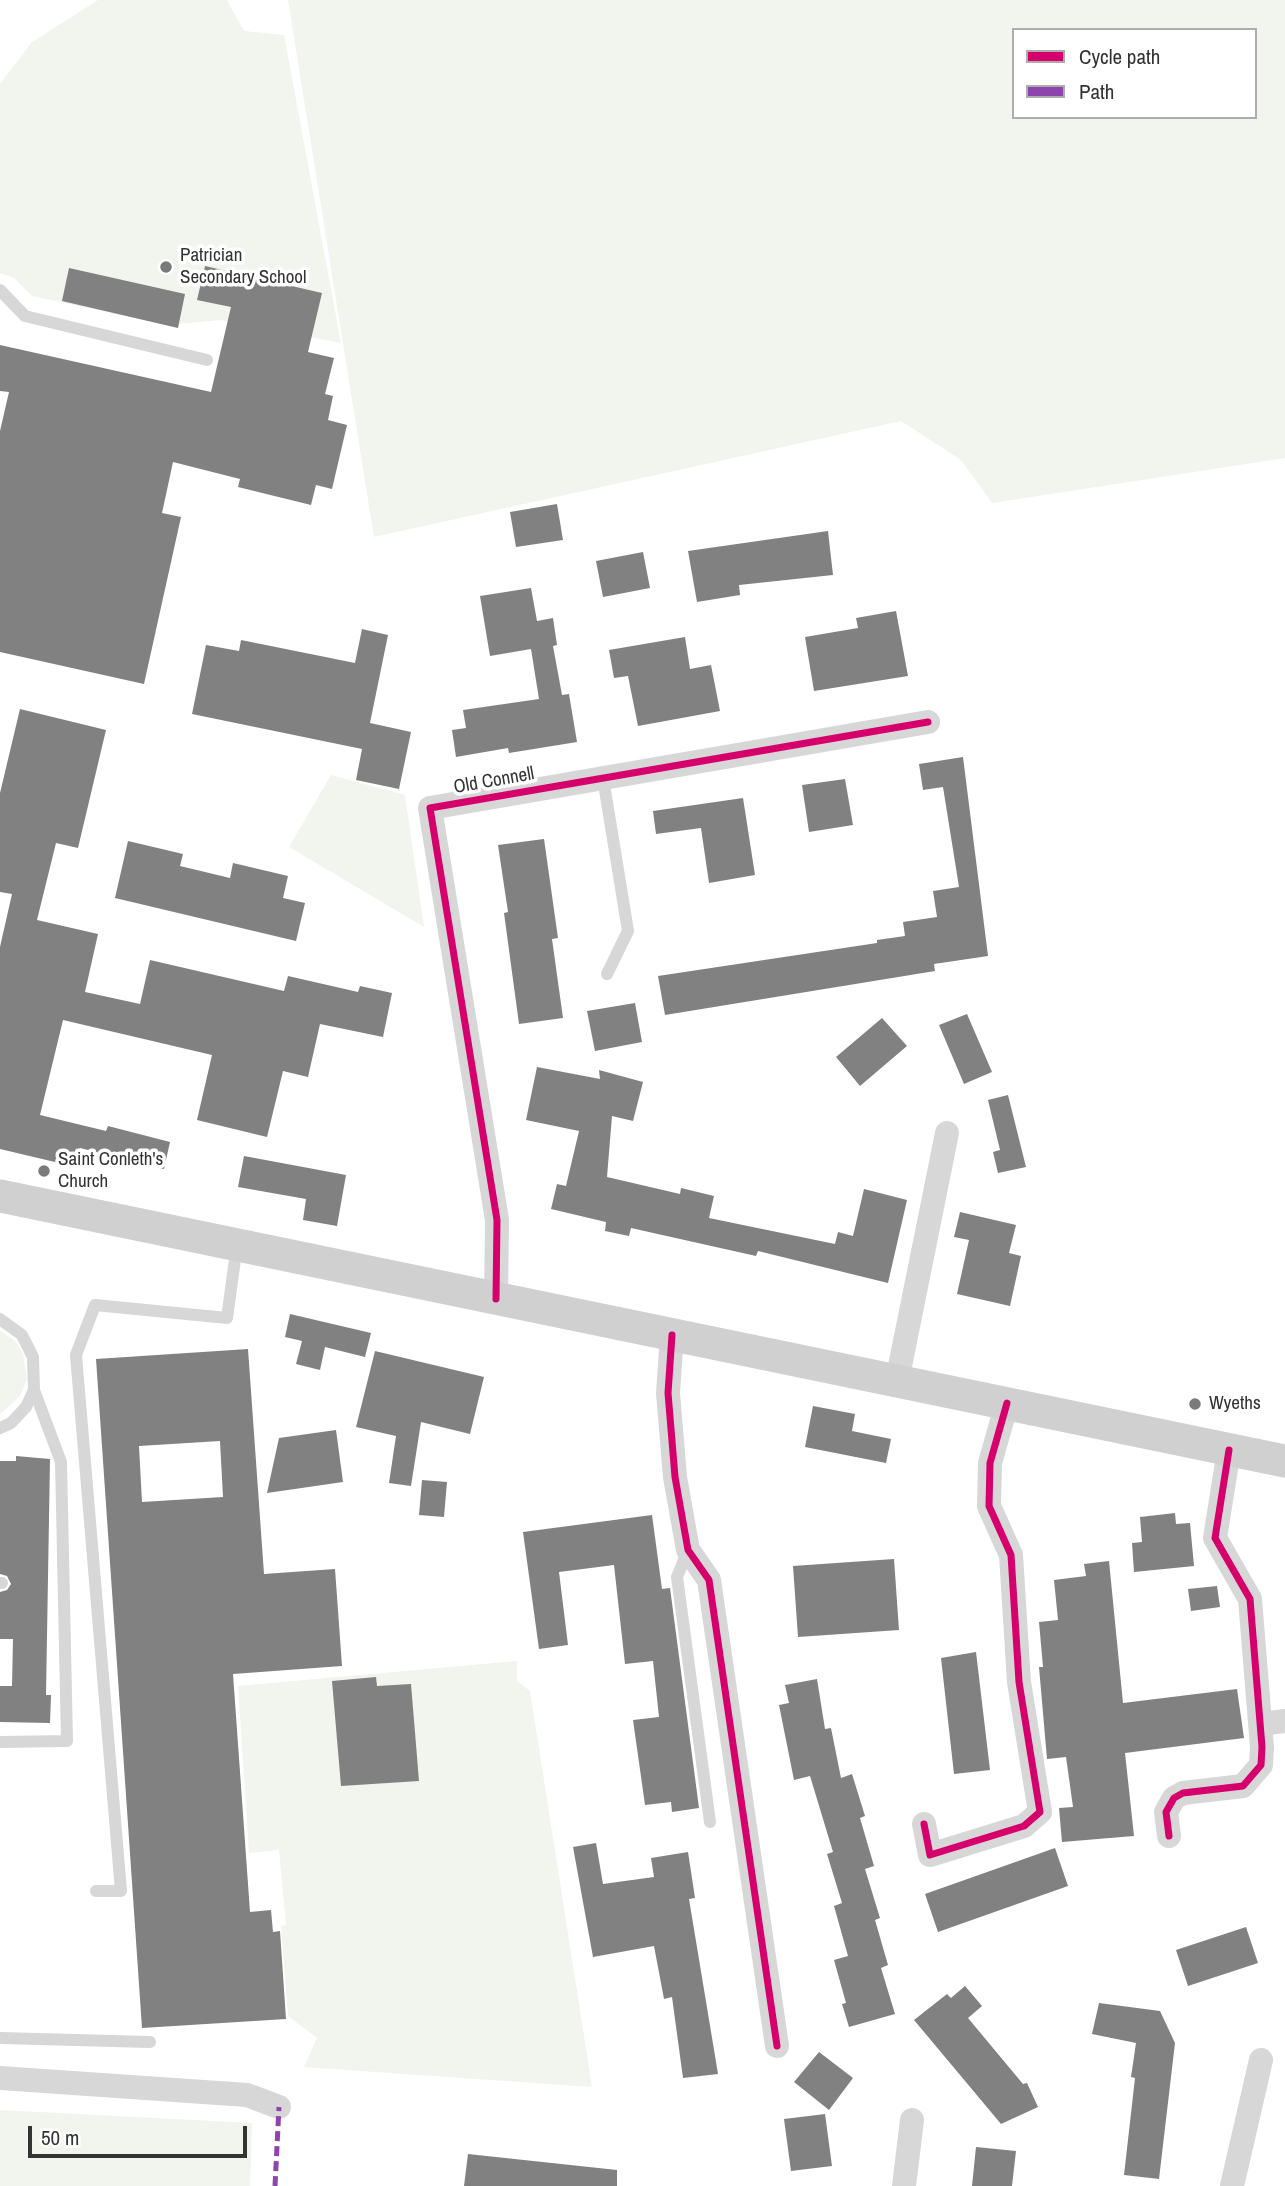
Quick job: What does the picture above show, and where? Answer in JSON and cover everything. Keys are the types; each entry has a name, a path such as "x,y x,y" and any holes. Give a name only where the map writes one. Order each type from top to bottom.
{"main road":[{"path":"0,1196 1285,1461"}],"street":[{"name":"Old Connell","path":"496,1298 499,1255 497,1220 430,808 928,722"},
{"path":"897,1381 947,1133"},
{"path":"672,1335 668,1393 676,1477 688,1550 709,1580 777,2046"},
{"path":"924,1824 930,1855 1024,1826 1040,1812 1019,1682 1011,1555 989,1506 989,1463 1007,1404"},
{"path":"1169,1836 1166,1812 1174,1798 1184,1793 1243,1786 1261,1765 1273,1723 1250,1600 1215,1538 1229,1450"},
{"path":"1232,2186 1261,2060"},
{"path":"0,2078 247,2095 279,2107"},
{"path":"904,2186 912,2120"}],"lane":[{"path":"0,290 25,317 207,360"},
{"path":"603,778 628,930 607,974"},
{"path":"96,1891 121,1891 76,1355 95,1305 227,1318 237,1245"},
{"path":"0,1319 22,1335 33,1357 34,1391 61,1462 67,1741 0,1742"},
{"path":"0,1429 11,1423 26,1407 34,1391"},
{"path":"688,1550 678,1582 710,1822"},
{"path":"0,2038 150,2042"}],"shaded area":[{"path":"98,0 227,0 244,31 284,35 341,343 220,320 167,325 32,296 14,278 0,273 0,84 32,42"},
{"path":"288,0 1285,0 1285,458 992,503 961,460 901,421 374,537"},
{"path":"331,775 405,795 424,927 289,847"},
{"path":"0,1330 15,1341 23,1354 27,1379 20,1396 0,1414"},
{"path":"517,1661 517,1681 530,1691 592,2087 304,2067 317,2038 288,2016 281,1926 286,1925 279,1850 249,1853 238,1686"},
{"path":"0,2110 252,2123 250,2186 0,2186"}],"building":[{"path":"205,266 322,293 308,352 334,358 325,394 333,396 328,420 347,425 332,489 316,485 311,505 238,487 240,479 173,462 162,513 181,517 144,684 0,652 0,431 9,392 0,391 0,345 211,392 231,307 197,300"},
{"path":"69,268 185,294 178,328 62,301"},
{"path":"557,504 563,540 516,547 510,512"},
{"path":"828,531 833,575 739,585 740,595 697,602 688,551"},
{"path":"643,552 650,588 603,597 596,561"},
{"path":"531,588 537,621 553,618 557,645 553,646 562,695 569,694 577,742 509,753 508,748 456,757 452,730 466,728 463,710 539,699 531,649 490,656 480,596"},
{"path":"896,611 908,676 814,691 805,637 858,628 856,618"},
{"path":"362,629 388,635 370,723 411,732 399,789 356,780 362,749 192,714 206,645 239,651 241,640 355,663"},
{"path":"685,637 690,669 711,665 720,711 638,726 628,676 614,678 609,650"},
{"path":"20,709 106,730 78,848 56,843 37,920 98,934 85,992 140,1004 150,960 284,991 288,976 358,992 360,986 392,993 383,1037 320,1024 308,1077 283,1071 267,1137 197,1120 212,1055 63,1020 40,1115 106,1131 108,1126 170,1142 164,1169 80,1148 76,1167 0,1149 0,947 12,894 0,892 0,793"},
{"path":"963,757 988,956 934,964 935,971 665,1015 658,976 877,943 877,940 905,936 903,922 937,917 933,891 959,887 943,787 923,790 919,764"},
{"path":"845,779 853,825 809,832 802,785"},
{"path":"743,798 755,875 709,883 701,828 656,834 653,811"},
{"path":"544,839 558,938 552,939 563,1018 519,1024 504,913 508,912 498,845"},
{"path":"128,841 183,854 180,866 230,878 233,863 288,876 283,898 305,903 296,941 115,898"},
{"path":"635,1003 642,1042 595,1051 587,1011"},
{"path":"967,1014 992,1072 964,1084 939,1025"},
{"path":"882,1018 907,1046 860,1086 836,1057"},
{"path":"537,1067 600,1079 599,1070 643,1082 633,1121 612,1116 607,1177 680,1194 681,1188 714,1196 709,1218 835,1244 838,1232 853,1236 864,1189 907,1200 888,1283 758,1251 756,1256 631,1228 629,1236 605,1231 606,1222 551,1209 557,1184 566,1186 579,1131 526,1120"},
{"path":"1008,1095 1026,1167 998,1173 993,1152 1000,1150 988,1100"},
{"path":"244,1156 346,1175 337,1226 303,1220 306,1199 238,1187"},
{"path":"960,1212 1016,1225 1009,1253 1021,1256 1010,1306 957,1294 969,1240 954,1237"},
{"path":"290,1314 371,1333 365,1357 325,1347 320,1370 296,1364 302,1341 285,1337"},
{"path":"248,1349 264,1574 335,1569 342,1666 233,1674 250,1912 271,1910 273,1932 280,1931 286,2019 142,2028 96,1359","holes":["220,1441 223,1497 142,1502 139,1446"]},
{"path":"375,1351 484,1377 470,1434 421,1422 411,1486 389,1483 396,1436 356,1427"},
{"path":"813,1406 855,1414 852,1431 891,1439 886,1463 805,1447"},
{"path":"336,1430 343,1482 267,1493 279,1438"},
{"path":"16,1456 50,1459 46,1695 51,1695 50,1723 0,1722 0,1686 12,1686 13,1639 0,1639 0,1592 7,1590 11,1584 7,1576 0,1574 0,1461 16,1461"},
{"path":"422,1480 447,1482 444,1517 419,1515"},
{"path":"1175,1513 1176,1524 1190,1523 1194,1566 1134,1572 1132,1543 1142,1542 1140,1517"},
{"path":"652,1515 662,1589 670,1588 699,1808 672,1812 671,1802 645,1805 633,1720 659,1717 653,1661 625,1664 614,1565 559,1572 568,1645 539,1649 523,1532"},
{"path":"894,1559 899,1630 798,1637 793,1566"},
{"path":"1109,1561 1123,1703 1237,1689 1244,1738 1125,1753 1134,1836 1062,1842 1059,1808 1073,1807 1066,1757 1047,1759 1039,1667 1043,1667 1039,1622 1058,1620 1054,1580 1086,1576 1084,1564"},
{"path":"1217,1586 1220,1607 1191,1611 1188,1589"},
{"path":"976,1652 990,1770 954,1774 941,1658"},
{"path":"376,1677 377,1686 411,1684 419,1781 341,1786 332,1681"},
{"path":"817,1679 825,1729 831,1728 841,1778 852,1774 865,1816 860,1818 874,1866 865,1869 880,1918 875,1920 888,1965 881,1968 895,2014 849,2027 842,2004 846,2003 834,1960 848,1956 834,1906 842,1903 827,1854 833,1852 810,1776 794,1780 779,1705 789,1703 785,1685"},
{"path":"596,1843 603,1884 654,1877 651,1858 688,1852 695,1898 689,1899 718,2074 683,2078 672,1997 664,1999 654,1946 593,1957 573,1847"},
{"path":"1055,1848 1068,1886 938,1932 925,1894"},
{"path":"1246,1927 1258,1963 1188,1986 1176,1950"},
{"path":"965,1986 982,2006 968,2018 1023,2084 1027,2083 1038,2107 1001,2124 914,2020 947,1994 951,1998"},
{"path":"1099,2003 1160,2011 1175,2043 1159,2179 1124,2175 1135,2078 1131,2077 1136,2043 1092,2034"},
{"path":"819,2052 853,2078 829,2110 794,2082"},
{"path":"825,2114 832,2166 791,2171 784,2119"},
{"path":"976,2147 1016,2151 1012,2186 972,2186"},
{"path":"468,2154 617,2170 617,2186 464,2186"}],"marked path":[{"path":"275,2186 279,2107"}],"cycle path":[{"path":"496,1299 497,1220 430,808 928,722"},
{"path":"672,1335 668,1393 675,1477 688,1550 709,1580 777,2046"},
{"path":"924,1824 930,1855 1024,1826 1040,1812 1019,1682 1011,1555 989,1506 990,1463 1007,1403"},
{"path":"1169,1836 1166,1812 1174,1798 1183,1793 1243,1786 1261,1765 1262,1747 1250,1599 1215,1538 1229,1450"}],"place":[{"name":"Patrician Secondary School","path":"166,267"},
{"name":"Saint Conleth's Church","path":"44,1171"},
{"name":"Wyeths","path":"1195,1404"}]}
